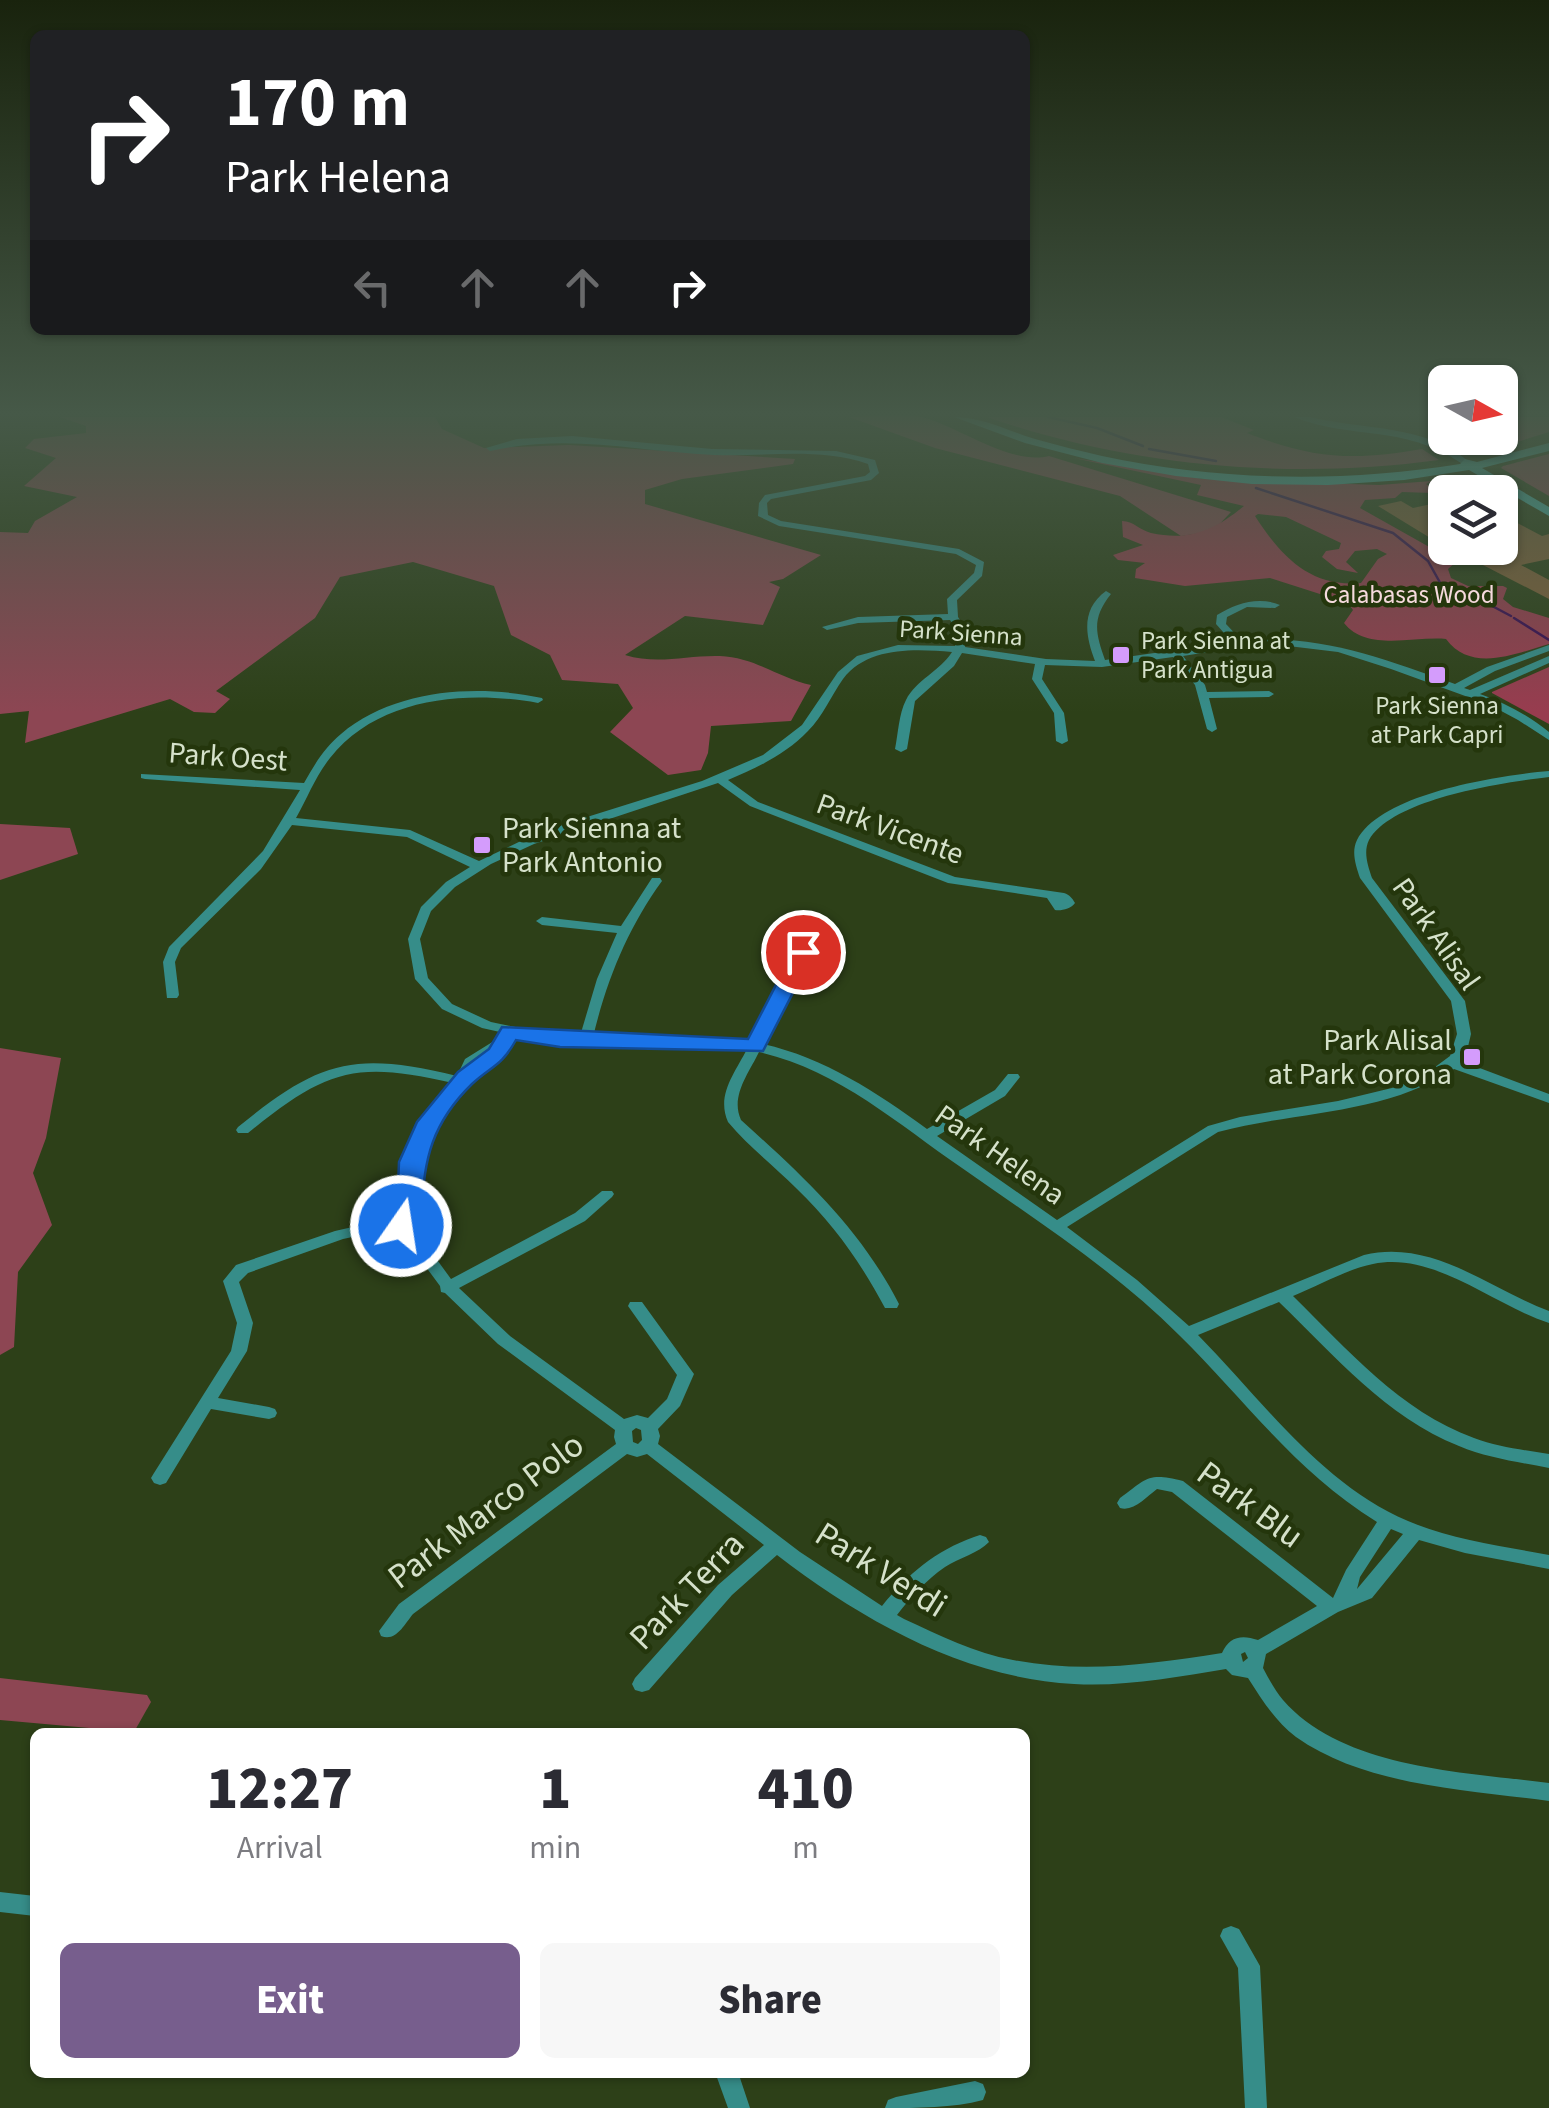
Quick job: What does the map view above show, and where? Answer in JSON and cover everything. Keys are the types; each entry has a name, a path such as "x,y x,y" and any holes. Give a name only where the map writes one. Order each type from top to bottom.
{"street":[{"path":"763,515 779,523 855,532 976,558 982,569 952,600 953,617 963,632 958,652 950,667 910,701 901,749"},
{"path":"1102,664 1089,624 1093,608 1106,594"},
{"path":"1239,644 1220,624 1222,615 1246,604 1275,605"},
{"path":"827,627 858,620 953,617"},
{"name":"Park Sienna","path":"429,902 477,865 720,779 767,757 799,735 818,713 838,674 858,658 902,648 1102,664 1239,644 1280,642 1334,648 1456,688 1520,714 1549,737"},
{"path":"1456,688 1490,669 1549,648"},
{"path":"1176,654 1192,672 1212,729"},
{"path":"1470,694 1549,658"},
{"path":"1040,662 1037,679 1059,713 1062,741"},
{"path":"172,995 169,962 176,946 265,857 341,740 405,707 490,694 538,700"},
{"path":"1203,695 1269,694"},
{"name":"Park Alisal","path":"1452,1063 1463,1043 1464,1021 1458,1001 1366,878 1360,857 1363,840 1379,821 1401,809 1499,779 1549,774"},
{"name":"Park Oest","path":"145,776 309,787"},
{"name":"Park Vicente","path":"720,779 770,811 952,880 1052,898"},
{"path":"290,821 410,834 477,865"},
{"path":"585,1042 626,930 656,881"},
{"name":"Park Helena","path":"429,902 416,933 416,969 448,1004 504,1038 755,1046 825,1070 926,1136 1140,1288 1309,1461 1388,1520 1416,1531 1549,1562"},
{"path":"542,921 626,930"},
{"path":"816,944 803,952 731,1094 730,1109 735,1122 805,1186 881,1281 891,1304"},
{"path":"504,1038 429,1122 411,1162 406,1220 426,1260 447,1288 626,1437 648,1436 674,1402 686,1374 636,1306"},
{"path":"1056,1227 1213,1129 1240,1120 1392,1093 1424,1082 1452,1063 1549,1099"},
{"path":"243,1130 319,1079 353,1065 402,1066 464,1079"},
{"path":"926,1136 1000,1093 1014,1077"},
{"path":"447,1288 552,1233 607,1194"},
{"path":"160,1478 239,1351 245,1323 231,1281 242,1269 340,1235 406,1220"},
{"path":"1188,1334 1369,1259 1418,1256 1549,1316"},
{"path":"1282,1295 1394,1402 1432,1426 1466,1442 1549,1461"},
{"path":"210,1403 269,1413"},
{"name":"Park Verdi","path":"648,1436 778,1544 884,1617 934,1644 1037,1672 1133,1674 1231,1660 1234,1647 1248,1646 1254,1660 1337,1604 1374,1586 1416,1531"},
{"name":"Park Marco Polo","path":"388,1631 406,1609 626,1437"},
{"name":"Park Blu","path":"1126,1502 1154,1482 1177,1486 1337,1604"},
{"path":"1337,1604 1388,1520"},
{"path":"884,1617 918,1574 948,1553 980,1542"},
{"name":"Park Terra","path":"642,1684 725,1590 778,1544"},
{"path":"1254,1660 1279,1710 1316,1738 1366,1761 1549,1792"},
{"path":"0,1902 30,1905"},
{"path":"1232,1936 1249,1966 1256,2108"},
{"path":"728,2078 739,2108"},
{"path":"896,2108 975,2092"}],"shaded area":[{"path":"45,515 684,515 821,555 783,579 769,582 780,587 763,625 685,616 625,655 649,659 732,657 811,685 791,721 711,726 708,753 701,770 668,775 610,732 633,708 618,684 562,680 550,655 511,635 494,586 413,562 340,577 315,618 216,691 230,699 215,713 194,712 170,699 25,743 29,711 0,714 0,532 28,533 35,521"},
{"path":"1150,515 1228,515 1213,531 1181,536"},
{"path":"0,824 70,828 78,854 0,880"},
{"path":"0,1048 61,1058 46,1138 33,1173 52,1225 18,1272 14,1347 0,1355"},
{"path":"0,1678 147,1695 151,1702 136,1728 0,1720"}],"green space":[{"name":"Calabasas Wood","path":"1232,515 1256,515 1275,544 1298,566 1326,580 1361,583 1378,559 1387,554 1377,549 1355,551 1346,562 1358,573 1337,569 1322,557 1326,551 1339,549 1341,543 1286,517 1271,515 1373,515 1428,546 1428,565 1453,565 1448,569 1451,578 1468,586 1503,586 1507,588 1503,599 1513,607 1549,618 1549,644 1508,656 1481,658 1468,656 1446,639 1378,640 1354,632 1344,623 1353,610 1348,603 1270,578 1185,586 1135,578 1136,569 1145,563 1118,560 1113,555 1143,545 1123,537 1122,521 1151,533 1179,536 1214,527"},
{"path":"1549,667 1549,724 1492,693 1492,692"}],"building":[{"path":"1393,515 1428,515 1428,537"},
{"path":"1518,523 1542,536 1549,534 1549,559 1521,565 1549,580 1549,599 1483,565 1518,565"}],"waterway":[{"path":"1339,515 1393,533 1428,561 1443,588 1477,598 1511,616"},
{"path":"1514,618 1549,640"}],"place":[{"name":"Park Sienna at Park Antigua","path":"1121,655"},
{"name":"Park Sienna at Park Capri","path":"1437,675"},
{"name":"Park Sienna at Park Antonio","path":"482,845"},
{"name":"Park Alisal at Park Corona","path":"1472,1057"}],"route":[{"path":"401,1226 397,1222 399,1217 409,1212 411,1162 429,1122 466,1076 486,1066 510,1032 585,1042 722,1042 755,1046 803,952"}]}
